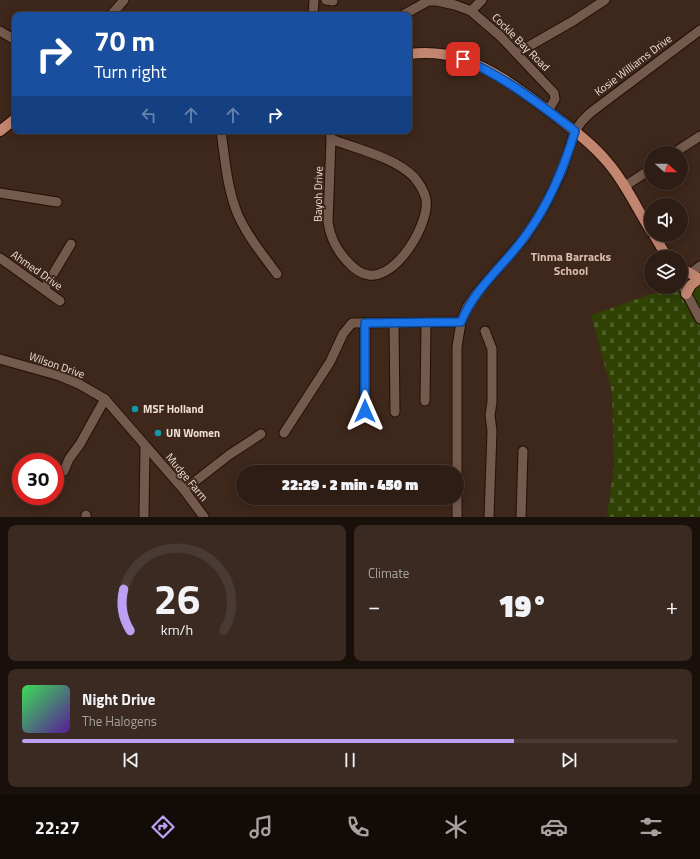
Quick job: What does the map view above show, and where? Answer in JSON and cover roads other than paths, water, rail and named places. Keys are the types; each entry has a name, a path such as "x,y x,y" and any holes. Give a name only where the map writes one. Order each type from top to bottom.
{"main road":[{"path":"412,54 422,52 444,54 463,59 485,68 505,80 575,131 599,152 625,186 644,219"},
{"path":"0,131 12,121"},
{"path":"688,290 696,277"}],"street":[{"path":"114,12 124,0"},
{"path":"314,0 314,12"},
{"path":"471,11 482,0"},
{"path":"517,53 573,21 605,0"},
{"name":"Cockle Bay Road","path":"409,12 428,1 447,2 471,11 500,36 554,93 555,99 548,111"},
{"name":"Kosie Williams Drive","path":"575,131 590,113 700,30"},
{"path":"0,31 12,38"},
{"path":"457,517 457,347 461,322 467,307 475,295 526,236 545,206 562,171 575,131"},
{"path":"221,134 226,169 238,214 248,234 277,274"},
{"name":"Bayoh Drive","path":"330,135 405,170 415,178 426,199 425,213 421,227 414,240 396,263 378,274 369,275 361,273 353,267 344,258 330,236 328,222 330,135"},
{"path":"685,146 700,136"},
{"path":"625,186 644,174"},
{"path":"0,193 57,202"},
{"path":"44,289 72,244"},
{"name":"Ahmed Drive","path":"0,258 60,301"},
{"path":"696,277 700,266"},
{"path":"686,294 700,319"},
{"path":"425,401 426,322"},
{"path":"284,433 330,362 342,334 352,323 461,322"},
{"path":"365,323 365,411"},
{"path":"394,323 395,412"},
{"path":"485,330 492,349 492,402 490,415 492,431 489,517"},
{"name":"Wilson Drive","path":"0,359 60,376 79,384 105,399"},
{"path":"64,471 69,459 80,444 105,399"},
{"name":"Mudge Farm","path":"105,399 184,490 204,517"},
{"path":"184,490 229,455 261,434"},
{"path":"144,517 145,446"},
{"path":"521,517 523,451"}],"place":[{"name":"MSF Holland","path":"135,409"},
{"name":"UN Women","path":"158,433"}],"district":[{"name":"Tinma Barracks School","path":"571,264"}]}
